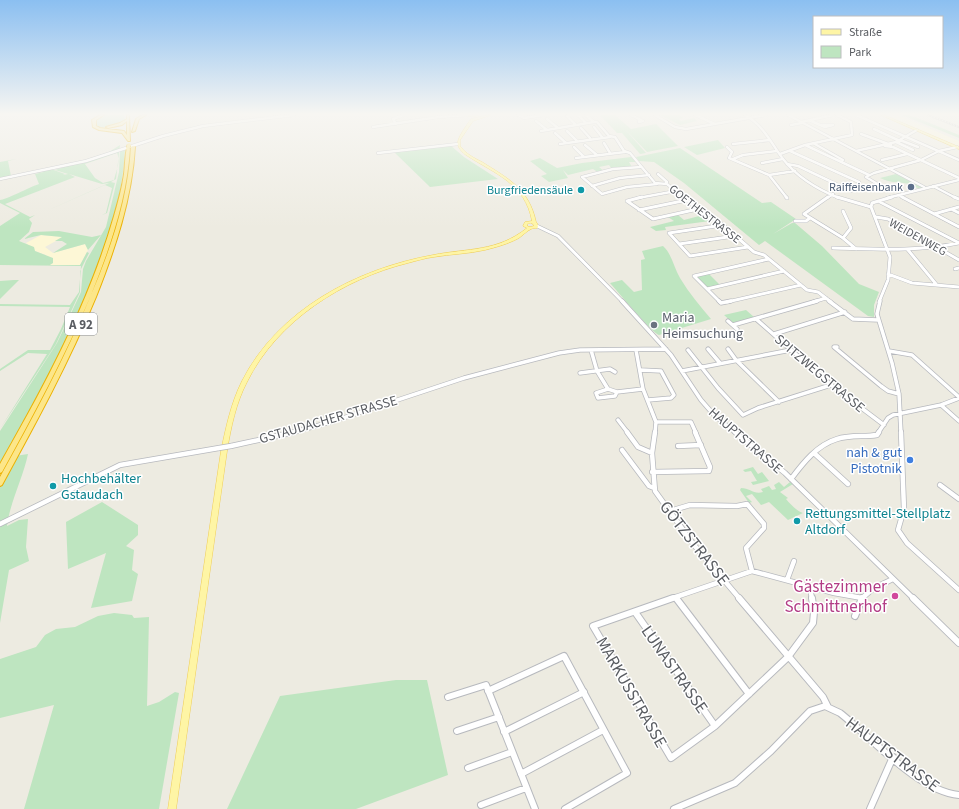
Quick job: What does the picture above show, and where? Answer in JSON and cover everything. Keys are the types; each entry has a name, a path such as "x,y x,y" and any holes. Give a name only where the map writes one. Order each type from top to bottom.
{"highway":[{"name":"A 92","path":"0,470 60,357 99,268 116,219 130,153"},
{"name":"A 92","path":"0,483 47,395 82,323 100,280 121,218 128,188 131,153"}],"main road":[{"path":"465,153 510,181 532,208 534,224"},
{"path":"527,230 525,224 534,224"},
{"path":"172,809 224,451 232,414 249,373 263,352 292,320 312,305 344,286 375,272 403,263 491,247 509,242 534,224"}],"street":[{"path":"0,179 44,172 110,153"},
{"path":"580,153 584,157"},
{"path":"576,158 614,153"},
{"name":"GOETHESTRASSE","path":"629,153 657,184 666,183 708,218 717,220 754,252 762,254 769,259 808,291 817,292 856,320 879,322"},
{"path":"732,153 729,158 732,160 769,175 787,198"},
{"path":"732,160 748,154 760,153"},
{"path":"783,153 780,154 783,160 811,183 851,202 871,206"},
{"path":"795,153 859,182"},
{"path":"821,153 869,175 921,160 936,153"},
{"path":"829,153 849,164 849,166"},
{"path":"857,153 924,187"},
{"path":"944,153 959,160"},
{"path":"882,160 907,154 959,180"},
{"path":"762,163 783,160"},
{"path":"787,164 798,166 851,191"},
{"path":"641,167 613,169 582,178 602,194 627,187 657,184"},
{"path":"769,175 795,171"},
{"path":"658,174 667,182 666,183"},
{"path":"592,186 620,178 649,175"},
{"path":"869,175 866,179 884,188"},
{"path":"871,206 872,203 878,200 924,187 959,180"},
{"path":"933,186 959,199"},
{"path":"676,191 644,196 627,201 652,219 698,210"},
{"path":"832,194 804,212 810,218 843,238 856,249"},
{"path":"899,195 959,227"},
{"path":"640,210 655,205 687,200"},
{"path":"878,200 959,243"},
{"path":"871,206 889,251 890,263 888,274 877,310 879,322 889,351 899,394 904,509 898,530 907,543 959,590"},
{"path":"934,214 959,207"},
{"path":"951,209 959,213"},
{"path":"843,238 849,232 851,227 851,222 844,211"},
{"name":"WEIDENWEG","path":"876,217 888,219 959,260"},
{"path":"795,221 806,221 810,218"},
{"name":"HAUPTSTRASSE","path":"534,224 558,236 587,263 666,349 701,400 715,416 791,480 959,643"},
{"path":"723,225 669,233 690,256 748,247"},
{"path":"679,244 735,236"},
{"path":"833,248 889,251 937,248 959,243"},
{"path":"908,250 922,265 936,284"},
{"path":"769,259 694,276 721,303 800,284"},
{"path":"707,289 784,271"},
{"path":"888,274 912,283 958,287 959,292"},
{"path":"733,325 826,298"},
{"path":"774,334 845,312"},
{"name":"SPITZWEGSTRASSE","path":"756,319 831,385 884,425"},
{"path":"728,321 737,329"},
{"path":"837,347 834,347 881,386 888,391 899,394"},
{"path":"728,348 736,360 779,402"},
{"name":"GSTAUDACHER STRASSE","path":"0,524 120,465 168,459 288,434 334,421 425,390 515,364 565,352 666,349"},
{"path":"708,349 720,363"},
{"path":"592,350 598,371 608,389"},
{"name":"GÖTZSTRASSE","path":"636,350 641,370 643,389 656,422 652,453 654,488 725,582 823,697 828,707"},
{"path":"688,350 743,415 831,385"},
{"path":"682,371 791,350"},
{"path":"791,480 803,464 825,443 839,439 877,434 888,418 893,415 900,415 941,406 959,397 912,355 889,351"},
{"path":"580,373 610,370 615,372"},
{"path":"641,370 661,371 674,395 671,398 648,400"},
{"path":"617,392 614,396 602,399 596,395 598,392 608,389 617,392 643,389"},
{"path":"941,406 959,421"},
{"path":"618,420 638,447 652,453"},
{"path":"652,472 709,471 710,467 691,422 656,422"},
{"path":"678,446 701,445"},
{"path":"622,450 649,486 654,488"},
{"path":"814,453 848,484"},
{"path":"940,484 959,499"},
{"path":"670,511 690,505 737,506 747,504 761,518 764,524 764,529 746,548 752,571"},
{"path":"788,580 790,568 794,561"},
{"path":"635,612 725,582 752,571 810,587 862,598"},
{"path":"854,616 862,598 874,588 893,579"},
{"path":"715,726 788,657 813,623 814,612 810,587"},
{"path":"676,598 749,694"},
{"name":"MARKUSSTRASSE","path":"635,612 593,626 671,758 715,726"},
{"name":"LUNASTRASSE","path":"635,612 715,726"},
{"path":"448,697 487,688 564,656 627,774 565,809"},
{"path":"487,688 522,774 534,809"},
{"path":"504,732 584,692"},
{"path":"674,809 735,783 771,752 808,712 814,708 828,707"},
{"name":"HAUPTSTRASSE","path":"828,707 843,716 934,788 947,794 959,796"},
{"path":"457,731 498,717"},
{"path":"522,774 603,730"},
{"path":"468,768 512,752"},
{"path":"870,809 893,757"},
{"path":"482,805 526,788"}],"shaded area":[{"path":"41,235 63,237 45,247 53,253 85,244 88,250 80,265 48,265 46,255 35,251 26,243"}],"green space":[{"path":"107,153 119,153 118,159 117,153 85,164 95,178 103,183 114,180 117,169 116,179 111,182 115,183 107,213 102,215 106,213 112,188 105,185 44,212 109,183 102,184 69,174 75,177 5,204 30,217 35,215 29,219 32,223 29,232 19,241 34,247 35,251 53,258 53,263 50,265 80,265 87,252 89,253 81,270 81,266 0,265 0,226 20,213 0,203 0,200 39,184 35,174 43,172 0,178 0,162 16,159 8,161 11,176 51,169 65,174 63,175 68,174 55,170"},
{"path":"120,153 125,153 120,189 110,230 96,271 60,352 0,463 0,431 57,343 81,292 83,269 86,261 106,227 119,172"},
{"path":"395,153 459,153 498,179 430,187"},
{"path":"657,153 687,153 762,203 771,202 796,219 773,234 792,223 795,223 822,246 859,284 879,292 874,305 874,317 868,316 765,241 759,245 684,183 654,162 639,161 636,157"},
{"path":"693,153 706,153 697,155"},
{"path":"631,157 636,162 629,162 632,167 612,169 609,165 599,167 605,172 599,173 593,169 568,175 563,170 568,178 549,182 541,176 547,174 530,161 540,158 557,168 582,163"},
{"path":"896,174 922,188 918,188 911,184 888,181 880,178"},
{"path":"678,215 684,220 703,215 710,221 665,227 666,230 656,231 650,227 674,221 668,217"},
{"path":"59,231 92,237 101,235 88,250 85,244 53,253 67,244 62,241 55,241 62,237 41,235 24,239 33,232"},
{"path":"663,246 669,253 683,284 711,319 659,335 643,320 610,283 622,280 634,292 642,290 641,260 645,259 642,251"},
{"path":"709,274 720,285 707,288 696,276"},
{"path":"80,279 80,292 56,344 0,429 47,354 28,353 0,371 0,369 28,350 50,350 70,307 0,306 0,304 70,305 79,292"},
{"path":"19,280 0,299 0,281"},
{"path":"746,310 754,317 733,323 724,315"},
{"path":"28,454 7,526 19,520 28,519 26,547 29,561 9,570 0,623 0,483 15,456"},
{"path":"753,467 758,474 762,472 769,481 753,485 751,482 757,481 751,471 745,472 743,470"},
{"path":"779,482 784,487 790,482 793,484 780,492 788,498 786,499 794,508 803,513 788,520 769,502 761,505 752,494 746,496 752,502 749,503 740,490 741,488 744,488 760,493 763,492 761,489 769,486 772,490 776,489 774,485"},
{"path":"102,502 138,525 138,535 126,546 134,550 132,570 138,574 132,601 91,608 106,553 68,569 66,522"},
{"path":"114,613 132,615 134,618 149,617 147,706 159,702 175,692 179,693 159,809 24,809 54,705 0,718 0,659 36,647 45,635 56,629 75,627 98,616"},
{"path":"396,680 427,680 448,775 356,809 227,809 280,696"}],"place":[{"name":"Raiffeisenbank","path":"911,187"},
{"name":"Burgfriedensäule","path":"581,190"},
{"name":"Maria Heimsuchung","path":"654,325"},
{"name":"nah & gut Pistotnik","path":"910,460"},
{"name":"Hochbehälter Gstaudach","path":"53,486"},
{"name":"Rettungsmittel-Stellplatz Altdorf","path":"797,521"},
{"name":"Gästezimmer Schmittnerhof","path":"895,596"}]}
